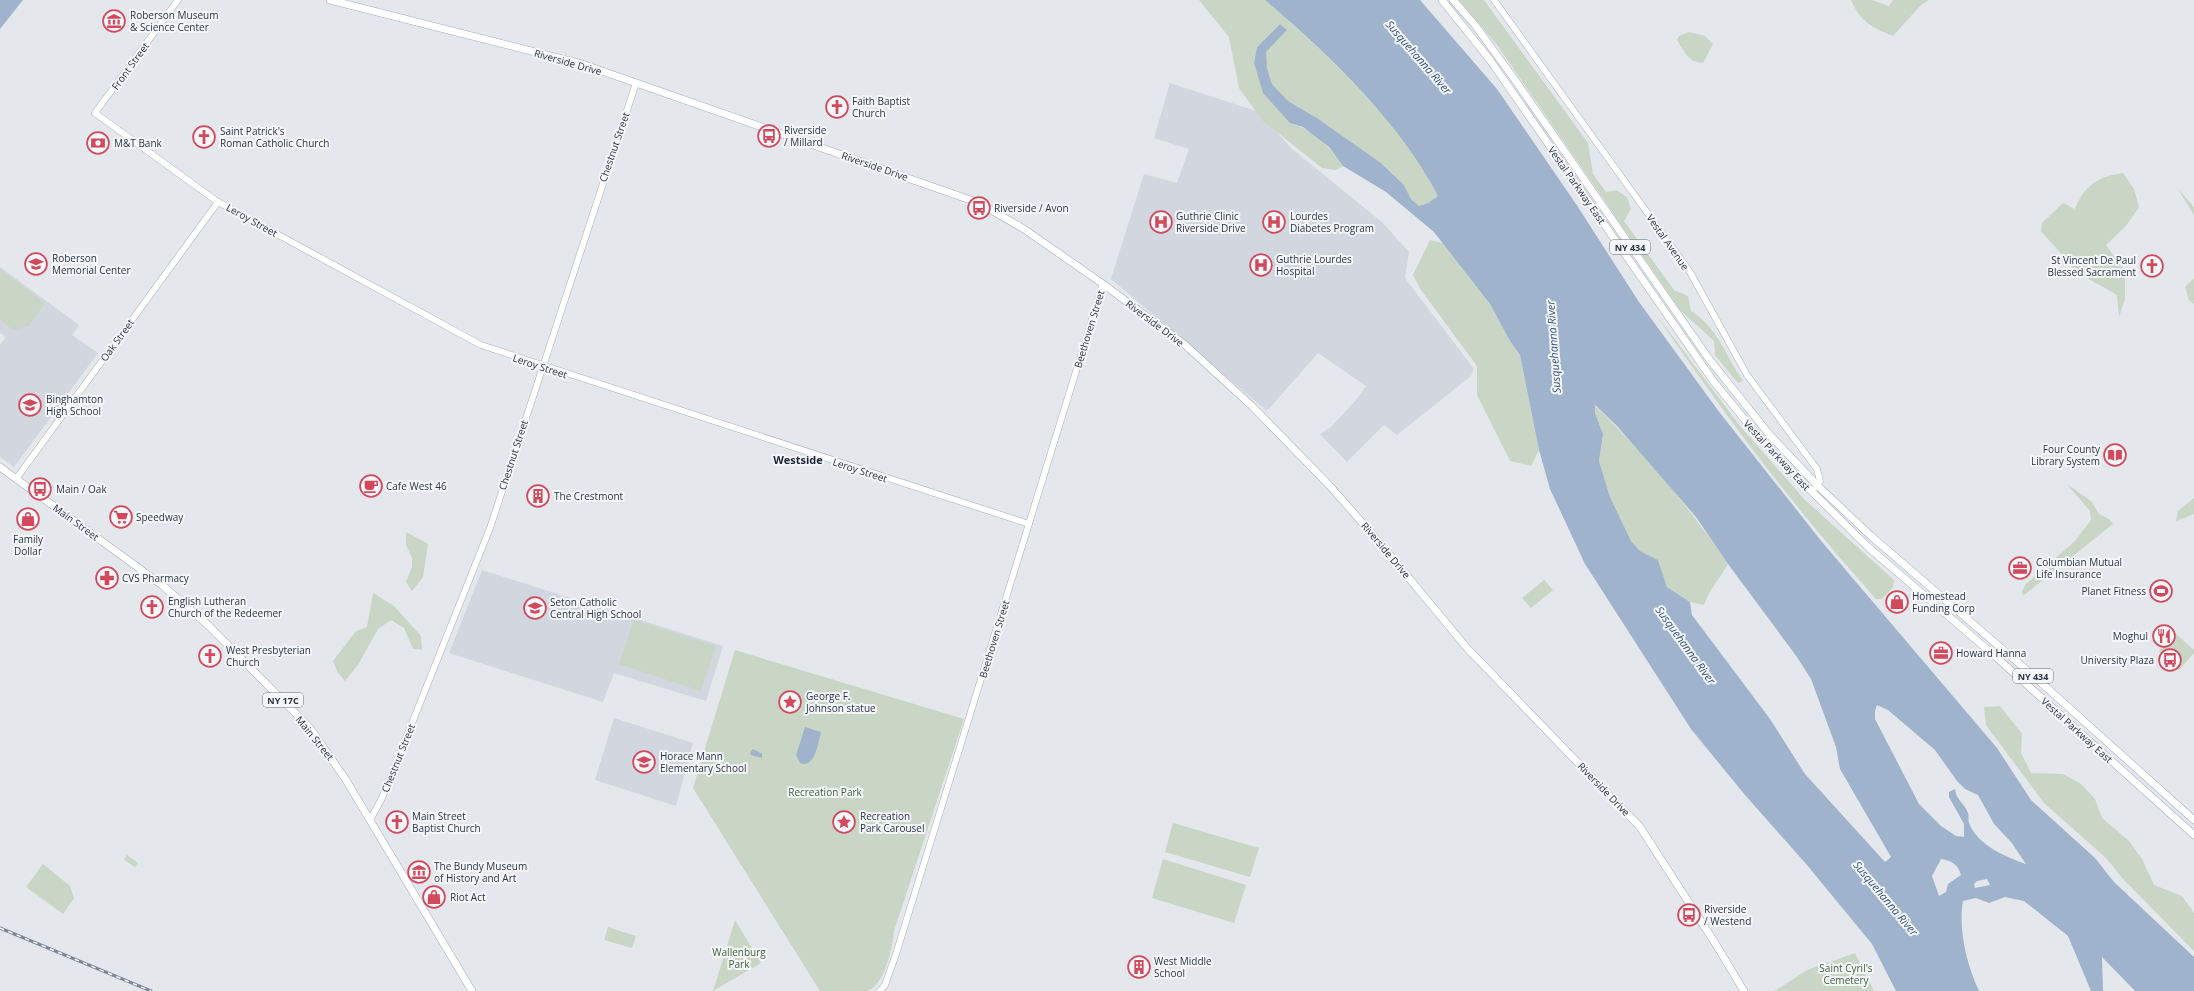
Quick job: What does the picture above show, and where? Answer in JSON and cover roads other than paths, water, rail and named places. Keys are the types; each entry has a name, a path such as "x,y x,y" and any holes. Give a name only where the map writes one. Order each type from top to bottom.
{"main road":[{"name":"Riverside Drive","path":"330,0 582,64 985,205 1024,229 1103,284 1184,344 1252,406 1351,509 1467,648 1626,810 1657,851 1744,991"},
{"name":"Vestal Parkway East","path":"1442,0 1490,60 1714,382 1754,432 1811,492 1868,547 1996,657 2194,835"},
{"name":"Vestal Parkway East","path":"1453,0 1475,25 1515,80 1709,359 1769,434 1817,485 1918,577 2037,679 2194,820"},
{"name":"Main Street","path":"0,467 162,585 209,626 310,728 338,767 472,991"}],"street":[{"name":"Front Street","path":"95,113 178,0"},
{"name":"Vestal Avenue","path":"1494,0 1690,272 1747,375 1817,469 1820,479 1817,485"},
{"name":"Chestnut Street","path":"370,820 382,798 480,555 636,82"},
{"name":"Leroy Street","path":"95,113 218,202 481,345 542,367 1029,524"},
{"name":"Oak Street","path":"16,479 218,202"},
{"name":"Beethoven Street","path":"880,991 884,985 896,954 1103,284"},
{"path":"1811,492 1817,485"}],"water":[{"path":"0,0 23,0 0,29"},
{"name":"Susquehanna River","path":"1265,0 1420,0 1497,89 1576,204 1639,302 1720,413 1822,542 1997,748 2031,800 2095,858 2114,882 2194,957 2194,991 2135,991 2102,957 2103,991 2091,991 2068,936 2024,901 2005,897 1989,903 1976,898 1963,901 1962,924 1967,959 1979,991 1896,991 1872,944 1691,729 1585,564 1550,489 1539,450 1520,355 1510,341 1490,304 1434,232 1386,192 1343,166 1329,147 1303,127 1290,123 1263,93 1254,63 1257,47 1280,24 1287,30 1266,52 1267,68 1272,84 1288,101 1317,118 1381,163 1404,185 1411,199 1419,206 1428,203 1438,196 1404,142 1361,90","holes":["1595,405 1618,427 1696,517 1728,564 1797,657 1811,679 1836,747 1840,769 1891,857 1885,862 1805,774 1770,719 1692,615 1690,602 1667,587 1658,560 1640,551 1631,541 1610,497 1599,461 1603,434 1595,413","1877,705 1888,710 1935,750 1957,781 1965,789 1978,795 1994,824 2011,842 2026,864 2001,854 1978,838 1969,823 1968,813 1957,796 1955,789 1949,792 1949,797 1964,824 1964,837 1956,836 1941,826 1919,804 1875,719","1941,859 1954,864 1958,868 1961,875 1948,884 1946,892 1939,896 1932,876","1987,879 1990,885 1975,888 1974,884 1977,881"]},
{"path":"805,727 821,732 815,754 809,762 805,764 800,763 796,755"},
{"path":"753,749 762,754 762,758 751,755 750,753"}],"railway":[{"path":"0,928 151,991"}],"place":[{"name":"Roberson Museum & Science Center","path":"114,21"},
{"name":"Faith Baptist Church","path":"837,107"},
{"name":"Riverside / Millard","path":"769,136"},
{"name":"Saint Patrick's Roman Catholic Church","path":"204,137"},
{"name":"M&T Bank","path":"98,143"},
{"name":"Riverside / Avon","path":"979,208"},
{"name":"Guthrie Clinic Riverside Drive","path":"1161,222"},
{"name":"Lourdes Diabetes Program","path":"1274,222"},
{"name":"Roberson Memorial Center","path":"36,264"},
{"name":"Guthrie Lourdes Hospital","path":"1261,265"},
{"name":"St Vincent De Paul Blessed Sacrament","path":"2152,266"},
{"name":"Binghamton High School","path":"30,405"},
{"name":"Four County Library System","path":"2115,455"},
{"name":"Cafe West 46","path":"371,486"},
{"name":"Main / Oak","path":"40,489"},
{"name":"The Crestmont","path":"538,496"},
{"name":"Speedway","path":"121,517"},
{"name":"Family Dollar","path":"28,519"},
{"name":"Columbian Mutual Life Insurance","path":"2020,568"},
{"name":"CVS Pharmacy","path":"107,578"},
{"name":"Planet Fitness","path":"2161,591"},
{"name":"Homestead Funding Corp","path":"1897,602"},
{"name":"English Lutheran Church of the Redeemer","path":"152,607"},
{"name":"Seton Catholic Central High School","path":"535,608"},
{"name":"Moghul","path":"2164,636"},
{"name":"Howard Hanna","path":"1941,653"},
{"name":"West Presbyterian Church","path":"210,656"},
{"name":"University Plaza","path":"2170,660"},
{"name":"George F. Johnson statue","path":"790,702"},
{"name":"Horace Mann Elementary School","path":"644,762"},
{"name":"Main Street Baptist Church","path":"397,822"},
{"name":"Recreation Park Carousel","path":"844,822"},
{"name":"The Bundy Museum of History and Art","path":"419,872"},
{"name":"Riot Act","path":"434,897"},
{"name":"Riverside / Westend","path":"1689,915"},
{"name":"West Middle School","path":"1139,967"}],"district":[{"name":"Westside","path":"798,459"}],"park label":[{"name":"Recreation Park","path":"825,792"},
{"name":"Wallenburg Park","path":"739,958"},
{"name":"Saint Cyril's Cemetery","path":"1846,974"}]}
